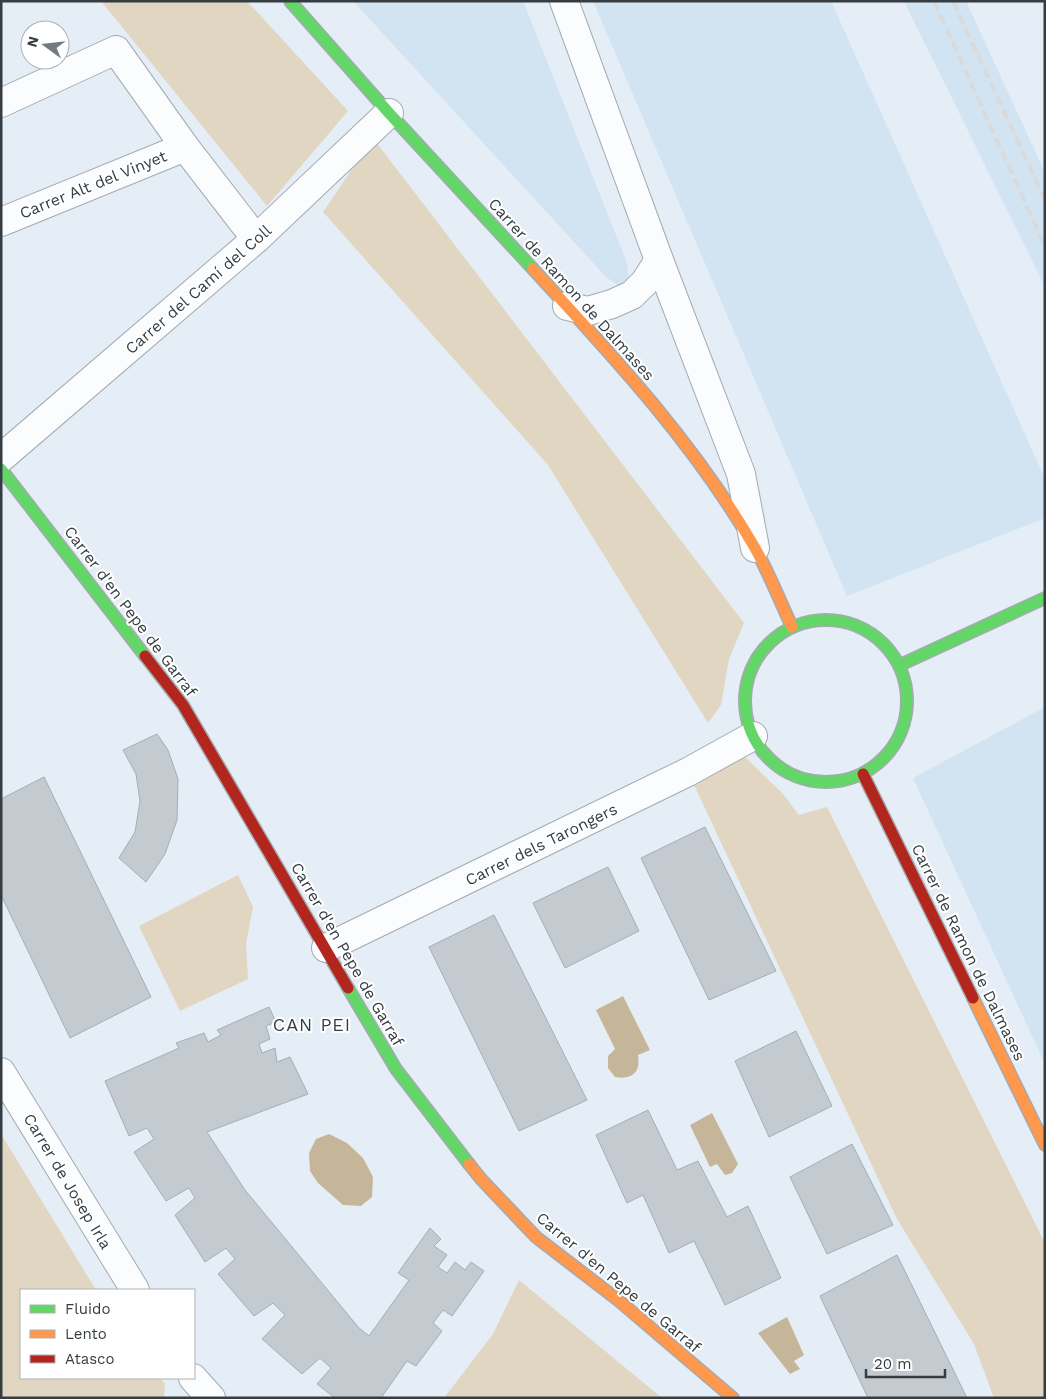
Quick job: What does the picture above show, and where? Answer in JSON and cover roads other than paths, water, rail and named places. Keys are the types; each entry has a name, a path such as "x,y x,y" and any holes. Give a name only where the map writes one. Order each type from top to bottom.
{"street":[{"name":"Carrer de Ramon de Dalmases","path":"290,1 388,113 614,357 659,411 706,472 756,550 792,626"},
{"path":"564,1 659,260 741,474 756,550"},
{"path":"1,104 116,50 185,147 256,239"},
{"name":"Carrer del Camí del Coll","path":"1,458 256,239 388,113"},
{"name":"Carrer Alt del Vinyet","path":"1,222 185,147"},
{"path":"567,306 588,311 612,304 632,295 645,282 659,260"},
{"name":"Carrer d'en Pepe de Garraf","path":"1,469 183,705 396,1069 481,1179 536,1237 618,1300 733,1398"},
{"path":"900,665 1045,598"},
{"path":"817,620 842,620 866,629 886,644 900,665 907,689 907,715 899,739 884,759 863,774 839,782 812,782 788,773 781,768 767,757 753,736 745,711 746,685 755,661 771,641 792,626 817,620"},
{"name":"Carrer dels Tarongers","path":"326,948 701,765 753,736"},
{"name":"Carrer de Ramon de Dalmases","path":"863,774 1045,1145"},
{"name":"Carrer de Josep Irla","path":"1,1072 134,1289"}],"railway":[{"path":"934,1 1045,247"},
{"path":"953,1 1045,200"}],"district":[{"name":"CAN PEI","path":"312,1025"}]}
